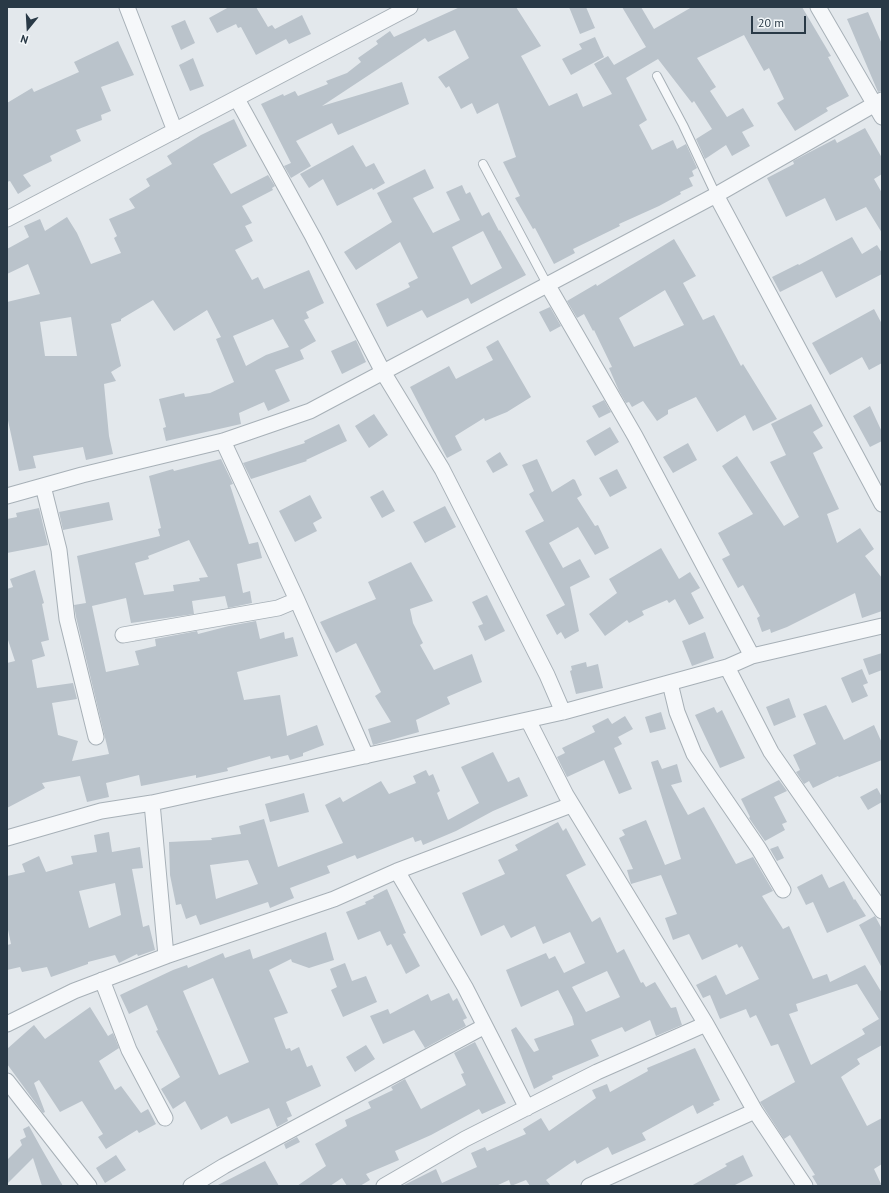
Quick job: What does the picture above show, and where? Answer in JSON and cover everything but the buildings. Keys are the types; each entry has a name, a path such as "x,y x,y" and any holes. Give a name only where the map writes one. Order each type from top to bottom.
{"street":[{"path":"127,7 175,131"},
{"path":"7,219 237,99 386,12 410,7"},
{"path":"7,496 223,442 310,411 880,107 818,7"},
{"path":"237,99 313,237 383,372 442,469 547,675 563,712"},
{"path":"716,194 882,504"},
{"path":"547,284 635,436 752,656"},
{"path":"223,442 297,600 366,756"},
{"path":"43,486 59,550 66,619 96,737"},
{"path":"123,635 278,608 297,600"},
{"path":"7,838 101,811 152,804 563,712 727,667 752,656 882,626"},
{"path":"727,667 771,752 882,911"},
{"path":"670,682 677,712 694,754 759,848 783,890"},
{"path":"528,720 571,805 706,1024 755,1111 805,1186"},
{"path":"152,804 166,956"},
{"path":"7,1024 74,991 102,980 166,956 334,899 397,871 571,805"},
{"path":"397,871 464,987 527,1108"},
{"path":"102,980 129,1050 165,1118"},
{"path":"384,1186 465,1139 597,1072 706,1024"},
{"path":"191,1186 224,1166 485,1026"},
{"path":"7,1081 13,1100 89,1186"},
{"path":"589,1186 755,1111"}],"lane":[{"path":"657,76 683,125 716,194"},
{"path":"482,164 547,284"}]}
